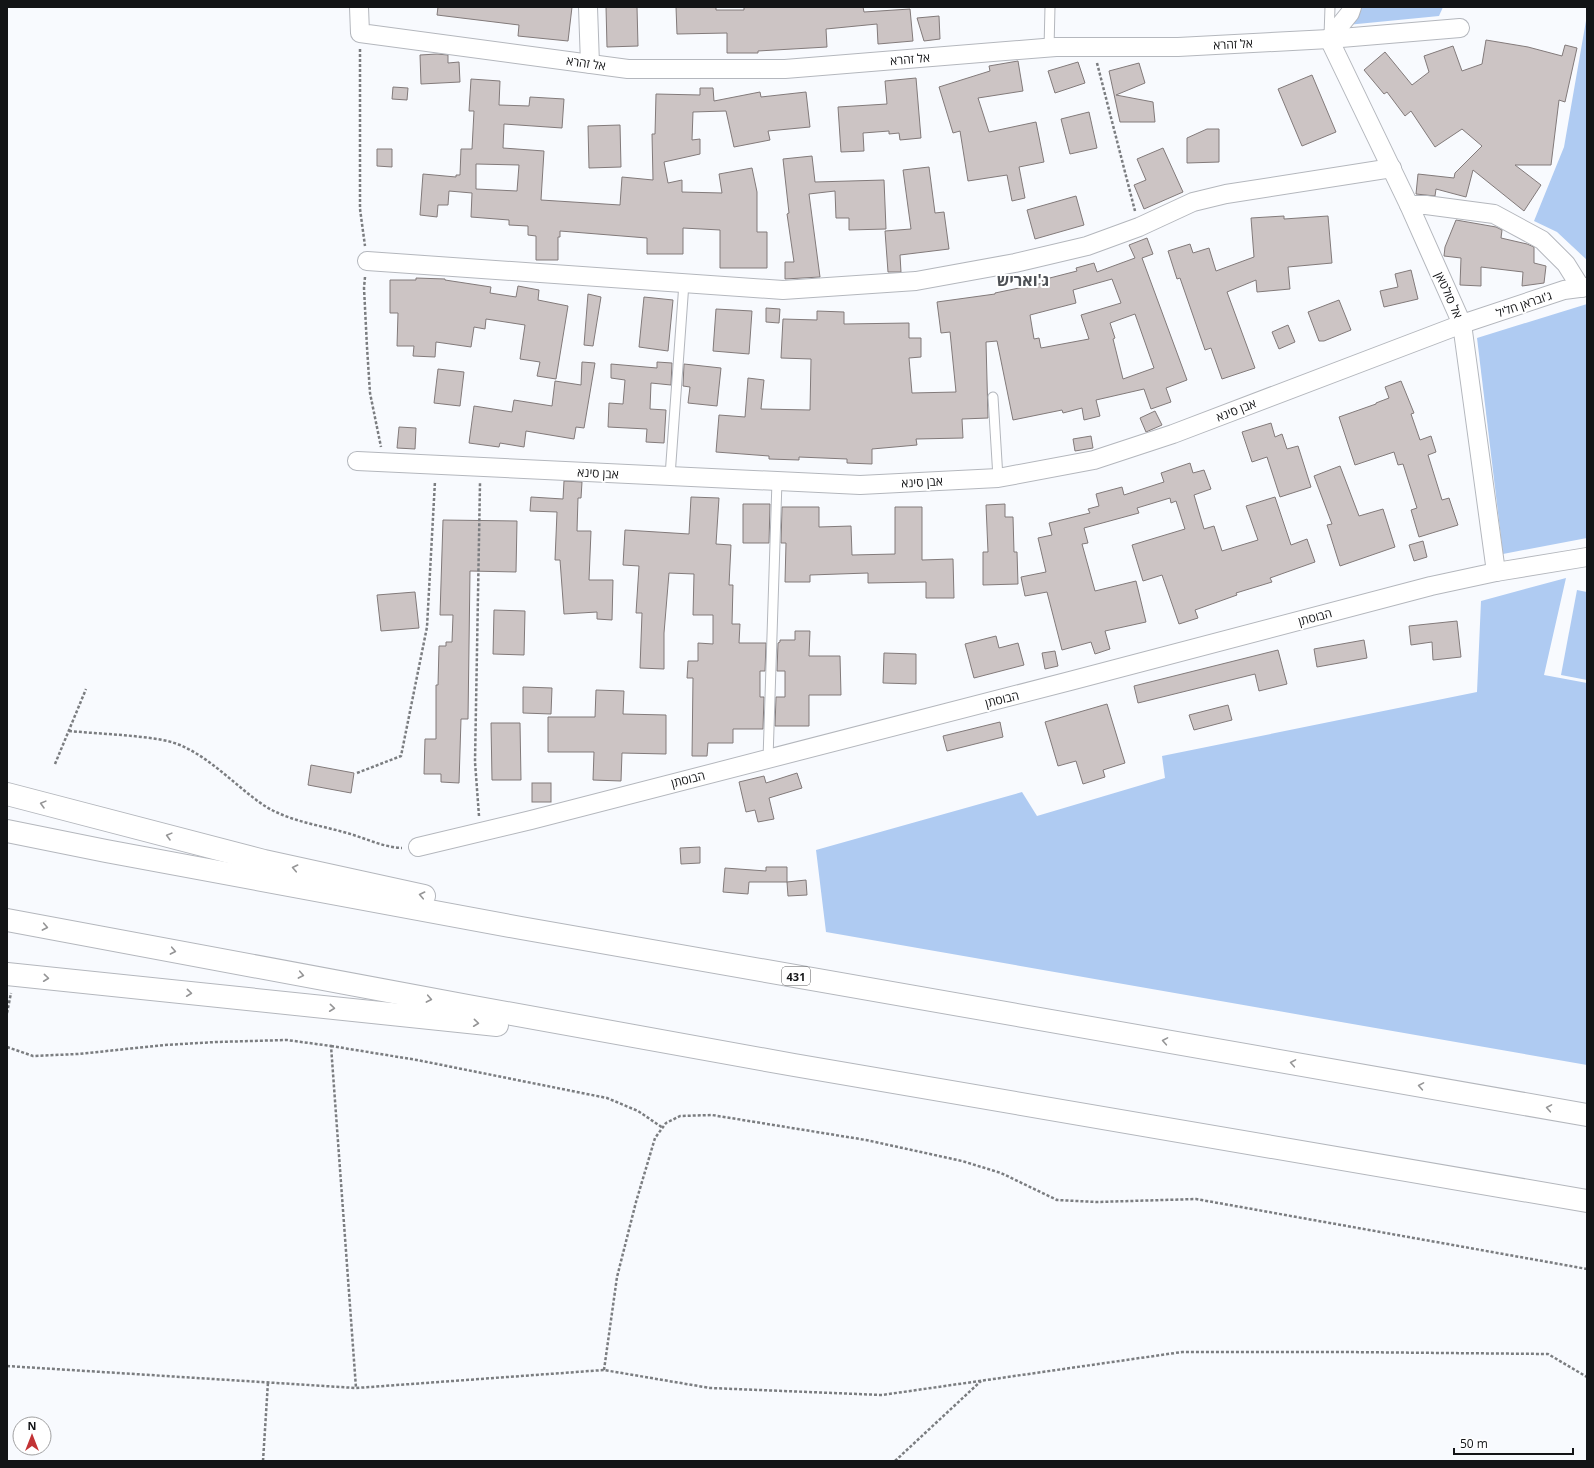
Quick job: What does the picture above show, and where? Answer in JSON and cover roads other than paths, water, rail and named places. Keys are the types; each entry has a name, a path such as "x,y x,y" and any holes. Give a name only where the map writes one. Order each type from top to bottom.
{"highway":[{"path":"7,794 264,861 775,972"},
{"name":"431","path":"7,831 106,851 521,928 1587,1115"},
{"path":"7,920 671,1043 1587,1201"},
{"path":"9,983 671,1043"}],"street":[{"name":"אל זהרא","path":"359,7 360,33 628,69 785,69 1050,48 1178,47 1329,40 1460,28"},
{"path":"588,7 590,64"},
{"path":"1329,40 1350,13 1352,7"},
{"name":"אל סולטאן","path":"1329,40 1392,168 1462,324 1496,572"},
{"path":"367,261 782,290 916,281 1015,263 1087,246 1139,227 1193,202 1226,194 1392,168"},
{"path":"1409,205 1426,205 1494,214 1542,240 1566,264 1584,287"},
{"name":"ג'ובראן חליל","path":"1462,324 1564,290 1584,287"},
{"name":"אבן סינא","path":"357,461 860,485 998,478 1094,460 1166,436 1462,324"},
{"name":"הבוסתן","path":"418,846 480,832 768,759 1431,586 1496,572 1587,557"}],"lane":[{"path":"1050,7 1050,48"},
{"path":"1329,40 1330,7"},
{"path":"670,476 684,284"},
{"path":"993,397 998,478"},
{"path":"768,759 777,481"}],"district":[{"name":"ג'ואריש","path":"1023,280"}]}
